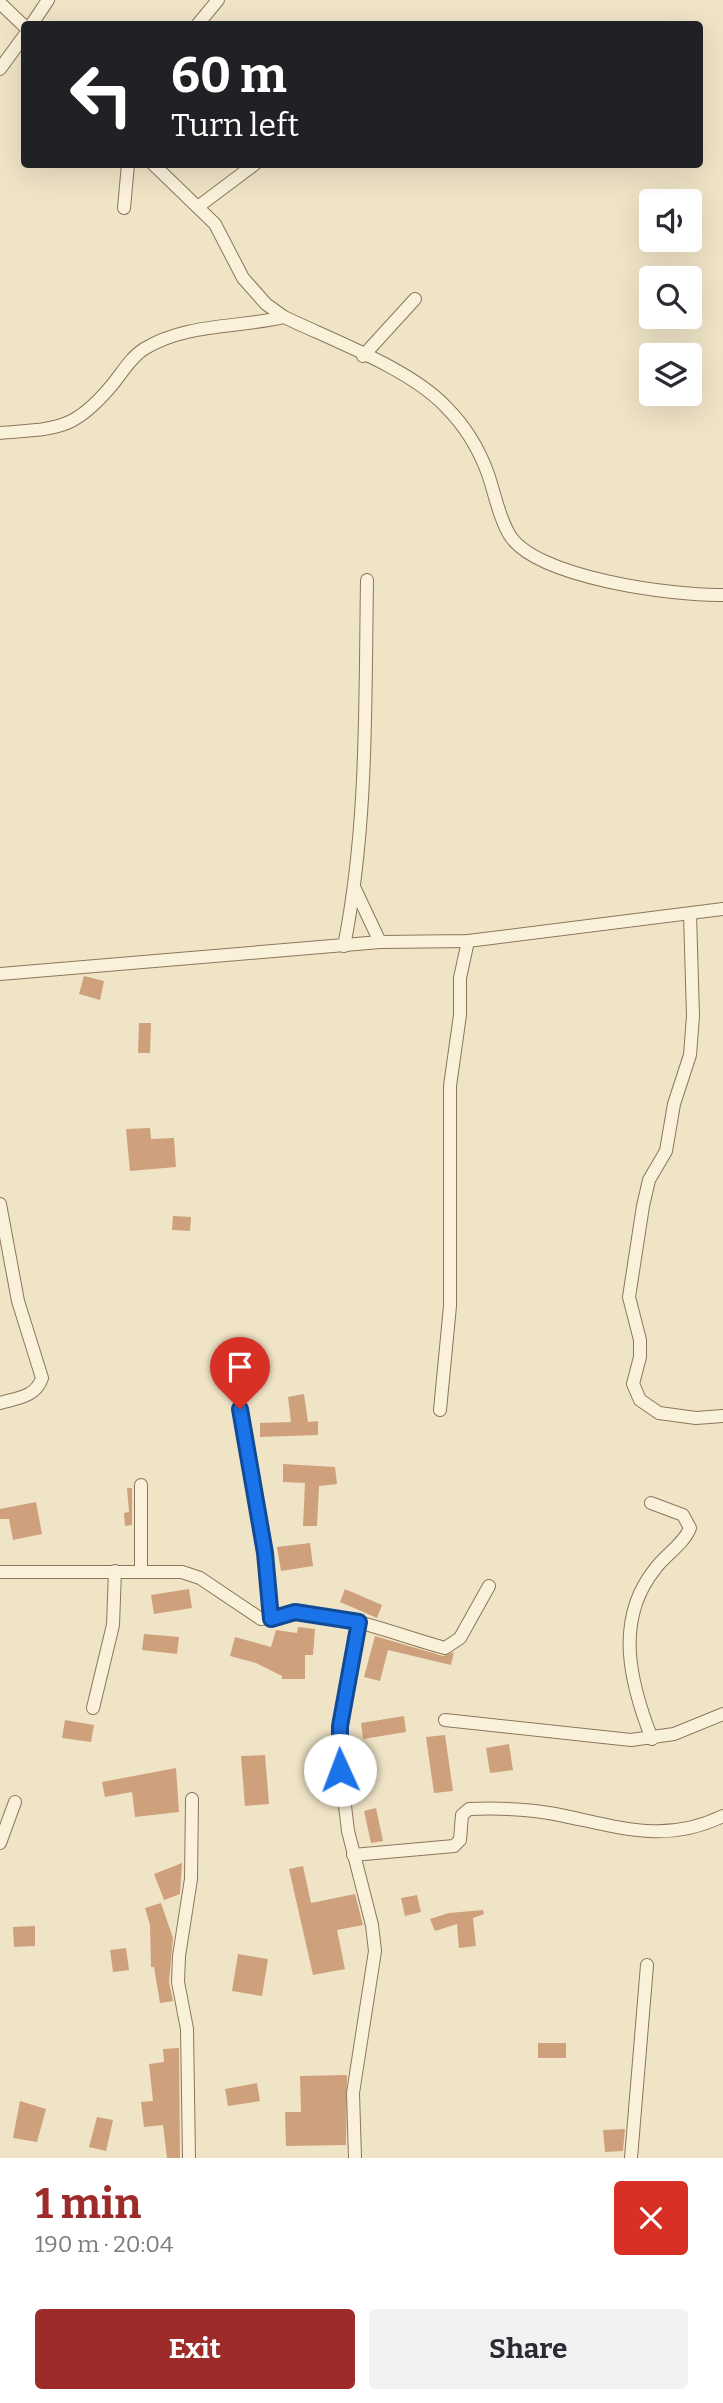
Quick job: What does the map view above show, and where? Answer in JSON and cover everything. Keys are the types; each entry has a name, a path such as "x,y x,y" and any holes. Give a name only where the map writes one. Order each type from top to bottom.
{"street":[{"path":"34,21 48,0"},
{"path":"200,21 218,0"},
{"path":"0,3 21,23"},
{"path":"0,69 21,40"},
{"path":"124,208 128,168"},
{"path":"157,168 199,206 223,237 243,278 266,304 284,317 430,391 463,426 488,474 498,509 511,538 534,558 583,575 681,594 723,595"},
{"path":"199,206 250,168"},
{"path":"363,356 415,299"},
{"path":"261,323 266,304"},
{"path":"0,433 47,431 68,424 95,404 135,356 155,343 236,322 261,323 284,317"},
{"path":"344,946 355,889 364,716 367,580"},
{"path":"355,889 380,942"},
{"path":"0,974 380,942 468,941 723,909"},
{"path":"690,914 693,1016 690,1055 674,1104 666,1151 649,1180 643,1206 629,1297 640,1339 640,1357 633,1384 640,1400 659,1413 696,1418 723,1416"},
{"path":"440,1410 450,1306 450,1086 460,1015 460,978 468,941"},
{"path":"0,1203 18,1301 42,1378 36,1389 28,1395 0,1403"},
{"path":"240,1409 265,1553 271,1619"},
{"path":"141,1485 141,1570"},
{"path":"651,1503 676,1511 687,1519 690,1528 655,1569 632,1609 629,1644 632,1671 652,1740"},
{"path":"0,1572 182,1572 200,1578 254,1616 271,1619 295,1612 359,1622 445,1648 453,1646 460,1638 489,1586"},
{"path":"93,1708 113,1625 115,1572"},
{"path":"355,2158 353,2093 375,1951 372,1925 353,1855 338,1747 359,1622"},
{"path":"445,1720 652,1740 723,1714"},
{"path":"189,2158 187,2029 178,1982 179,1956 191,1879 192,1799"},
{"path":"0,1843 15,1802"},
{"path":"353,1855 454,1846 460,1840 462,1815 469,1809 551,1814 657,1832 687,1831 723,1816"},
{"path":"631,2158 647,1965"}],"building":[{"path":"84,976 104,981 100,1000 79,994"},
{"path":"139,1023 151,1023 150,1053 138,1053"},
{"path":"150,1128 151,1139 174,1138 176,1167 130,1171 126,1129"},
{"path":"173,1216 191,1217 190,1231 172,1230"},
{"path":"304,1394 308,1422 318,1421 318,1435 260,1437 260,1423 291,1422 288,1397"},
{"path":"283,1464 335,1467 337,1484 319,1486 317,1526 303,1526 305,1483 283,1482"},
{"path":"127,1488 132,1488 132,1525 125,1526 124,1513 129,1512"},
{"path":"36,1502 42,1534 13,1540 9,1519 0,1519 0,1509"},
{"path":"310,1543 313,1566 281,1571 277,1547"},
{"path":"189,1589 192,1608 154,1614 151,1595"},
{"path":"345,1589 382,1605 377,1618 340,1602"},
{"path":"298,1627 315,1629 313,1655 305,1655 305,1679 282,1679 282,1676 256,1663 230,1656 235,1637 271,1647 276,1630 297,1633"},
{"path":"144,1634 179,1637 177,1654 142,1650"},
{"path":"375,1636 443,1656 454,1652 451,1665 388,1650 380,1681 364,1677"},
{"path":"404,1716 406,1732 363,1739 361,1723"},
{"path":"65,1720 94,1725 91,1742 62,1738"},
{"path":"445,1735 453,1791 434,1793 426,1737"},
{"path":"509,1744 513,1770 490,1773 486,1748"},
{"path":"315,1746 329,1746 333,1782 314,1781"},
{"path":"265,1755 269,1804 245,1806 241,1756"},
{"path":"176,1768 179,1812 135,1817 132,1792 105,1797 102,1782"},
{"path":"376,1808 383,1841 371,1843 364,1811"},
{"path":"182,1863 180,1894 164,1900 154,1874"},
{"path":"303,1866 311,1903 355,1894 363,1925 337,1930 345,1969 313,1975 289,1869"},
{"path":"417,1895 421,1912 405,1916 401,1898"},
{"path":"161,1903 173,1938 169,1982 173,2001 160,2003 154,1967 151,1967 150,1925 145,1908"},
{"path":"483,1910 484,1914 473,1918 476,1946 459,1948 457,1924 435,1931 430,1919 449,1913"},
{"path":"35,1926 35,1946 14,1947 13,1927"},
{"path":"126,1948 129,1970 113,1972 110,1950"},
{"path":"238,1954 268,1959 262,1996 232,1991"},
{"path":"538,2043 566,2043 566,2058 538,2058"},
{"path":"179,2048 180,2158 167,2158 163,2125 144,2127 141,2102 153,2101 149,2064 164,2062 163,2049"},
{"path":"347,2075 346,2145 286,2146 285,2112 301,2112 300,2076"},
{"path":"257,2083 260,2101 228,2106 225,2089"},
{"path":"20,2101 46,2109 37,2142 13,2138"},
{"path":"97,2117 113,2120 106,2151 89,2147"},
{"path":"625,2129 623,2151 605,2152 603,2130"}],"route":[{"path":"240,1409 265,1553 271,1619 295,1612 359,1622 340,1726 340,1770"}]}
